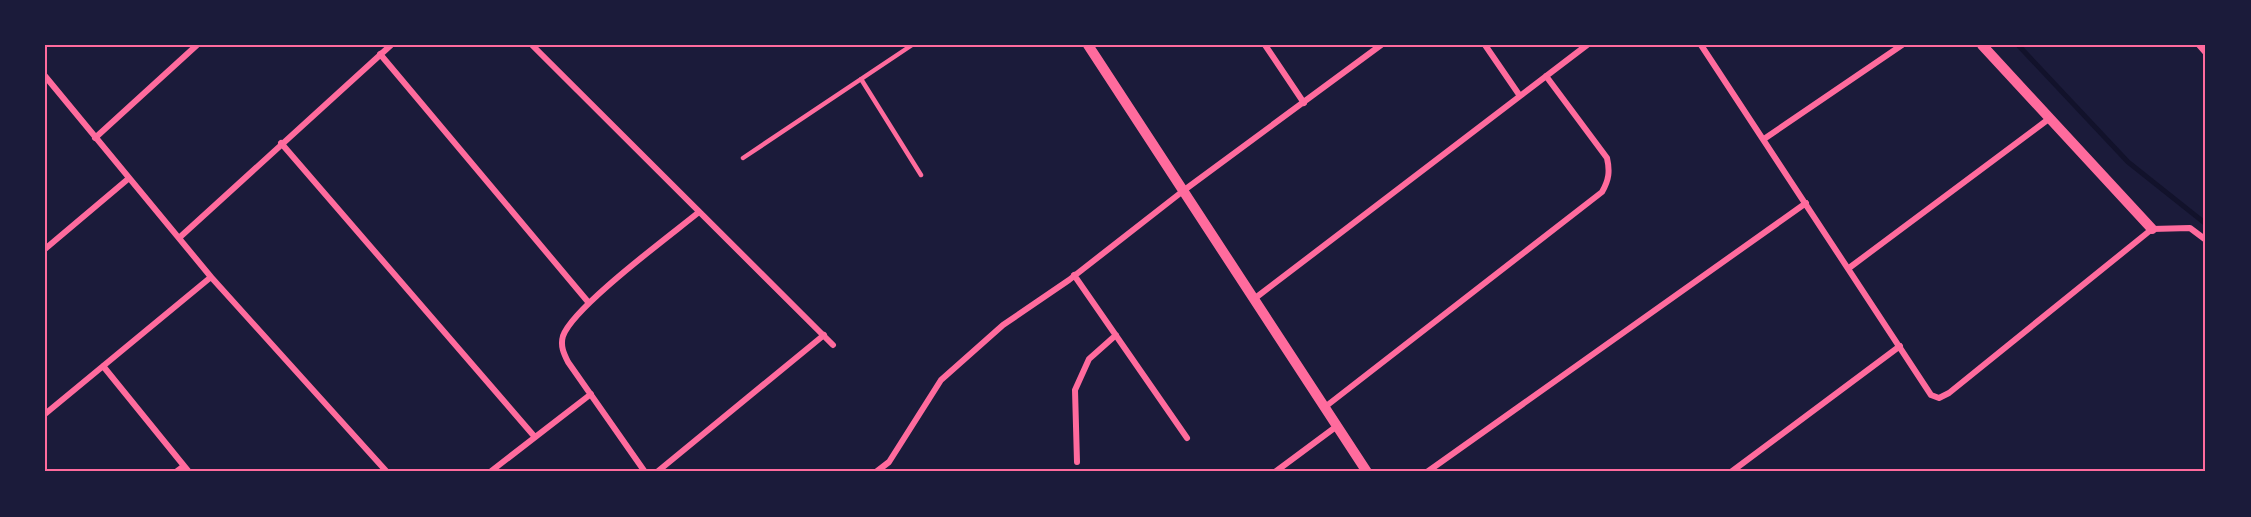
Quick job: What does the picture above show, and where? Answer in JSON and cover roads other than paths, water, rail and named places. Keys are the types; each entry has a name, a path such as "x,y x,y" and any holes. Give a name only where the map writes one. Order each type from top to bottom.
{"street":[{"path":"94,138 197,45"},
{"path":"179,238 391,45"},
{"path":"532,45 833,345"},
{"path":"1088,45 1367,472"},
{"path":"1265,45 1304,103"},
{"path":"876,472 889,462 941,380 1003,325 1074,276 1381,45"},
{"path":"1485,45 1520,96"},
{"path":"1254,299 1587,45"},
{"path":"1701,45 1931,395 1939,398 1949,393 2152,229 2190,228 2206,240"},
{"path":"1764,139 1902,45"},
{"path":"1982,45 2152,229"},
{"path":"380,54 589,303"},
{"path":"1325,407 1602,192 1607,183 1609,169 1607,158 1546,76"},
{"path":"46,81 211,277 387,472"},
{"path":"1849,268 2051,118"},
{"path":"281,143 534,436"},
{"path":"45,249 128,179"},
{"path":"1427,472 1806,203"},
{"path":"645,472 562,350 562,338 569,325 589,303 699,212"},
{"path":"1074,276 1187,438"},
{"path":"45,414 211,277"},
{"path":"657,472 824,335"},
{"path":"1077,462 1075,390 1089,359 1116,335"},
{"path":"1731,472 1900,346"},
{"path":"103,366 189,472"},
{"path":"490,472 591,394"},
{"path":"1275,472 1337,426"},
{"path":"176,472 184,465"}],"lane":[{"path":"743,158 912,45"},
{"path":"861,79 921,175"}],"waterway":[{"path":"2018,45 2128,162 2206,224"}]}
